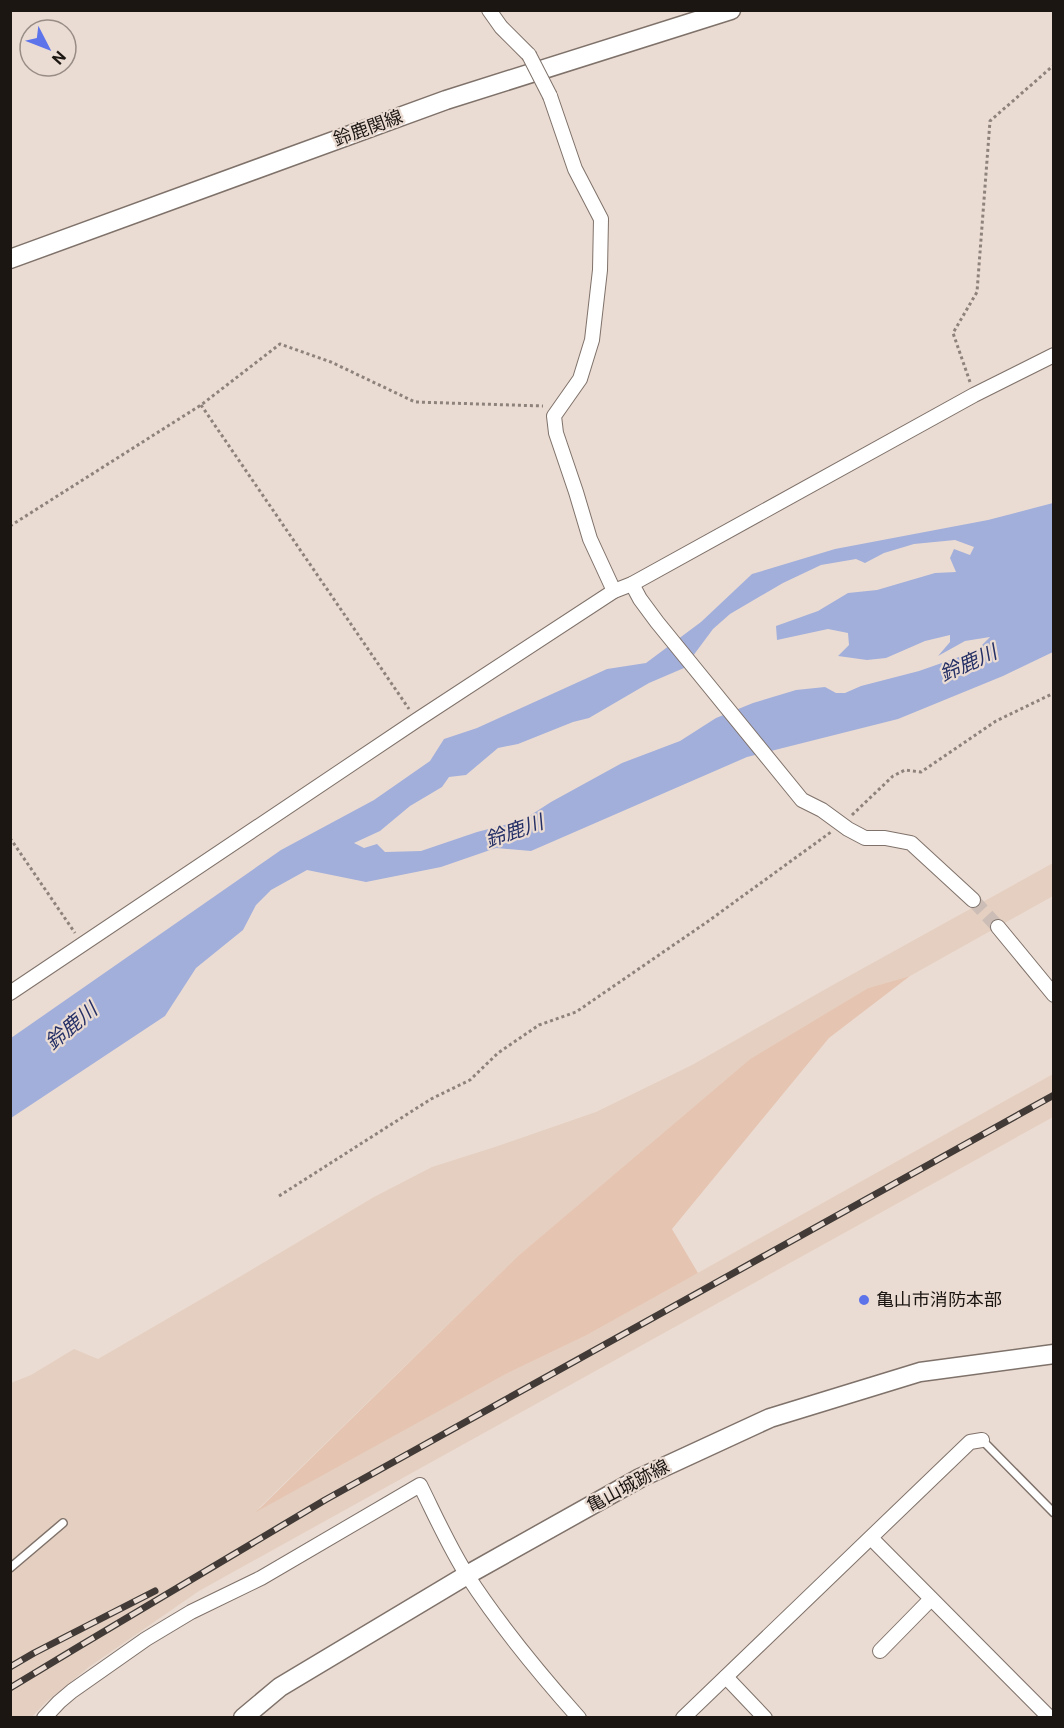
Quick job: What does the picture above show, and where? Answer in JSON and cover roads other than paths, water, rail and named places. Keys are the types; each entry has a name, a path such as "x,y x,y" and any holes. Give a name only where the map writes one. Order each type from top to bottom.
{"main road":[{"name":"鈴鹿関線","path":"10,260 446,100 731,10"},
{"name":"亀山城跡線","path":"243,1718 280,1687 467,1575 640,1478 770,1418 920,1372 1053,1354"}],"street":[{"path":"489,10 501,27 529,54 550,96 575,169 601,219 600,270 592,340 580,379 554,416 556,433 590,539 614,591"},
{"path":"10,993 614,591 632,584 1053,355"},
{"path":"632,584 640,598 802,800 865,838 885,837 911,843 973,900"},
{"path":"998,927 1053,995"},
{"path":"683,1718 970,1442 982,1440"},
{"path":"44,1718 72,1691 146,1639 191,1612 261,1578 420,1485 467,1575 536,1669 579,1718"},
{"path":"872,1538 1050,1718"},
{"path":"880,1651 931,1599"},
{"path":"726,1677 765,1718"}],"lane":[{"path":"982,1440 1053,1513"},
{"path":"10,1568 63,1524"}],"water":[{"name":"鈴鹿川","path":"1053,503 1053,652 1003,676 898,719 747,757 531,851 496,848 441,867 366,882 307,870 271,890 256,905 243,930 196,968 165,1016 11,1118 11,1038 281,850 374,800 430,761 444,739 477,728 607,669 646,663 701,622 752,574 835,549 988,520","holes":["955,540 974,547 970,555 954,549 950,558 956,572 935,573 877,590 848,593 818,611 776,626 777,640 828,629 848,633 849,645 838,656 867,660 886,658 925,641 950,635 950,642 938,656 965,641 990,637 976,651 845,693 836,693 825,687 796,690 753,703 716,718 680,741 622,763 523,820 477,832 421,851 385,852 377,844 364,848 354,843 380,831 410,806 442,787 449,777 466,775 498,748 518,744 589,718 649,683 684,668 713,629 730,614 783,583 821,565 856,559 865,563 884,553 914,544"]}],"tunnel":[{"path":"973,900 998,927"}],"railway":[{"path":"10,1688 325,1500 1054,1095"},
{"path":"10,1667 155,1591"}],"place":[{"name":"亀山市消防本部","path":"864,1300"}]}
